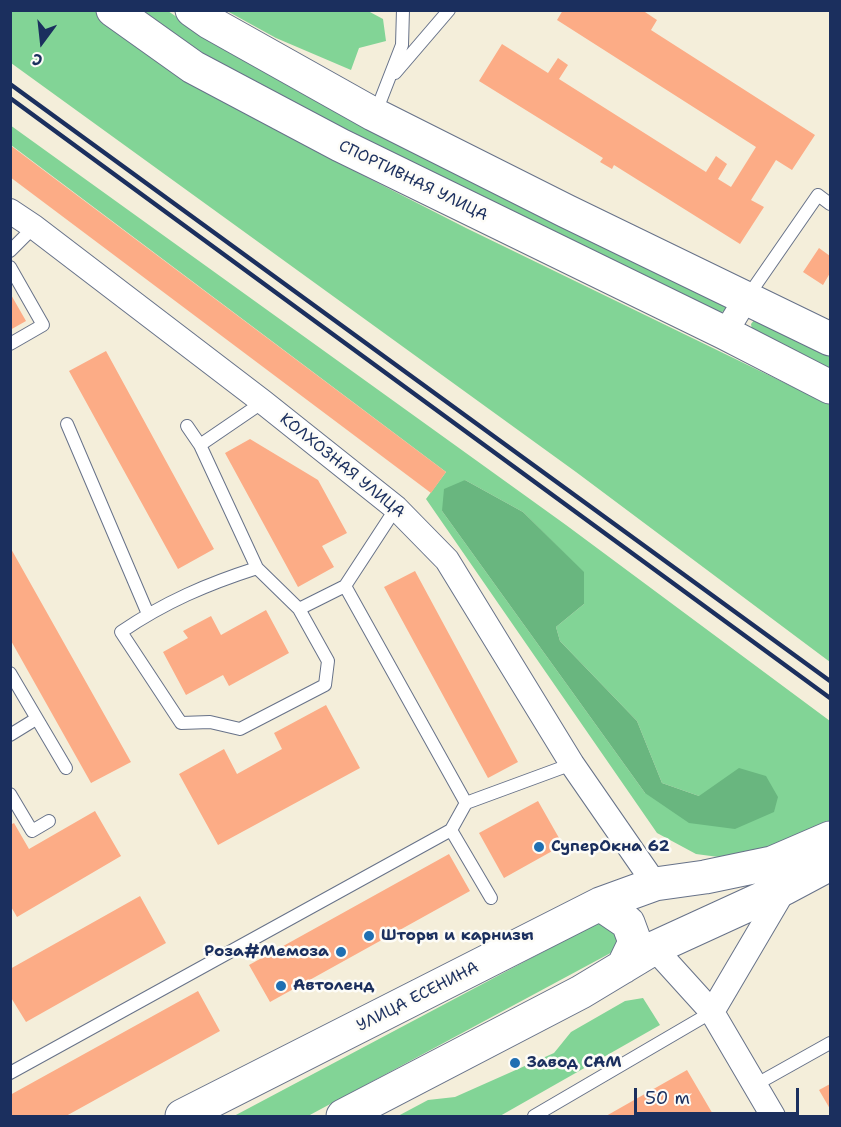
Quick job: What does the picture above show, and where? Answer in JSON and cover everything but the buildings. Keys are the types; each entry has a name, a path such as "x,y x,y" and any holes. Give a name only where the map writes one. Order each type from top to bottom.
{"main road":[{"name":"СПОРТИВНАЯ УЛИЦА","path":"113,10 193,67 340,145 831,387"},
{"path":"192,10 373,114 566,211 831,339"},
{"name":"УЛИЦА ЕСЕНИНА","path":"182,1116 600,904 655,884 705,877 772,863 831,838"},
{"path":"343,1116 581,992 654,948 785,888 831,864"},
{"path":"600,904 628,923 635,942 623,967"}],"street":[{"name":"КОЛХОЗНАЯ УЛИЦА","path":"10,211 263,402 396,508 447,560 572,764 655,884"},
{"path":"725,333 747,297"},
{"path":"712,1012 785,888"},
{"path":"654,948 712,1012 773,1116"}],"lane":[{"path":"373,114 402,45 403,10"},
{"path":"388,80 450,10"},
{"path":"747,297 818,195 830,202"},
{"path":"10,251 34,227"},
{"path":"10,267 43,326 10,344"},
{"path":"200,445 263,402"},
{"path":"67,424 148,614"},
{"path":"188,426 200,445 257,568 299,609 328,661 325,685 240,729 210,722 181,723 121,632 185,594 257,568"},
{"path":"299,609 345,586 396,508"},
{"path":"345,586 466,803"},
{"path":"10,673 66,768"},
{"path":"10,735 36,720"},
{"path":"10,1073 451,830 466,803 572,764"},
{"path":"10,794 32,831 49,821"},
{"path":"451,830 491,898"},
{"path":"534,1116 712,1012"},
{"path":"755,1085 831,1043"}],"green space":[{"path":"10,11 96,11 327,157 466,228 830,405 830,662 576,472 11,63"},
{"path":"142,11 168,11 210,40 728,298 727,310 719,313 335,129 201,52"},
{"path":"227,11 368,11 383,19 386,41 359,48 351,70 276,38"},
{"path":"10,125 566,525 830,721 830,828 790,847 726,858 696,854 657,833 426,499 446,472 11,145","holes":["465,480 523,512 583,572 584,604 556,627 560,641 637,721 662,783 699,796 645,793 442,511"]},
{"path":"755,319 830,351 830,370 752,330 751,324"},
{"path":"465,480 523,512 584,572 584,604 556,627 560,641 637,721 662,783 699,796 739,768 766,776 778,797 774,812 735,829 689,823 645,793 442,511 444,489"},
{"path":"603,920 619,925 618,949 308,1116 234,1116"},
{"path":"643,998 660,1025 500,1116 398,1116 428,1100 455,1097 554,1053 571,1032 625,1001"}],"railway":[{"path":"10,84 830,681"},
{"path":"10,98 830,698"}],"place":[{"name":"СуперОкна 62","path":"539,847"},
{"name":"Шторы и карнизы","path":"369,936"},
{"name":"Роза#Мемоза","path":"341,952"},
{"name":"Автоленд","path":"281,986"},
{"name":"Завод САМ","path":"515,1063"}]}
